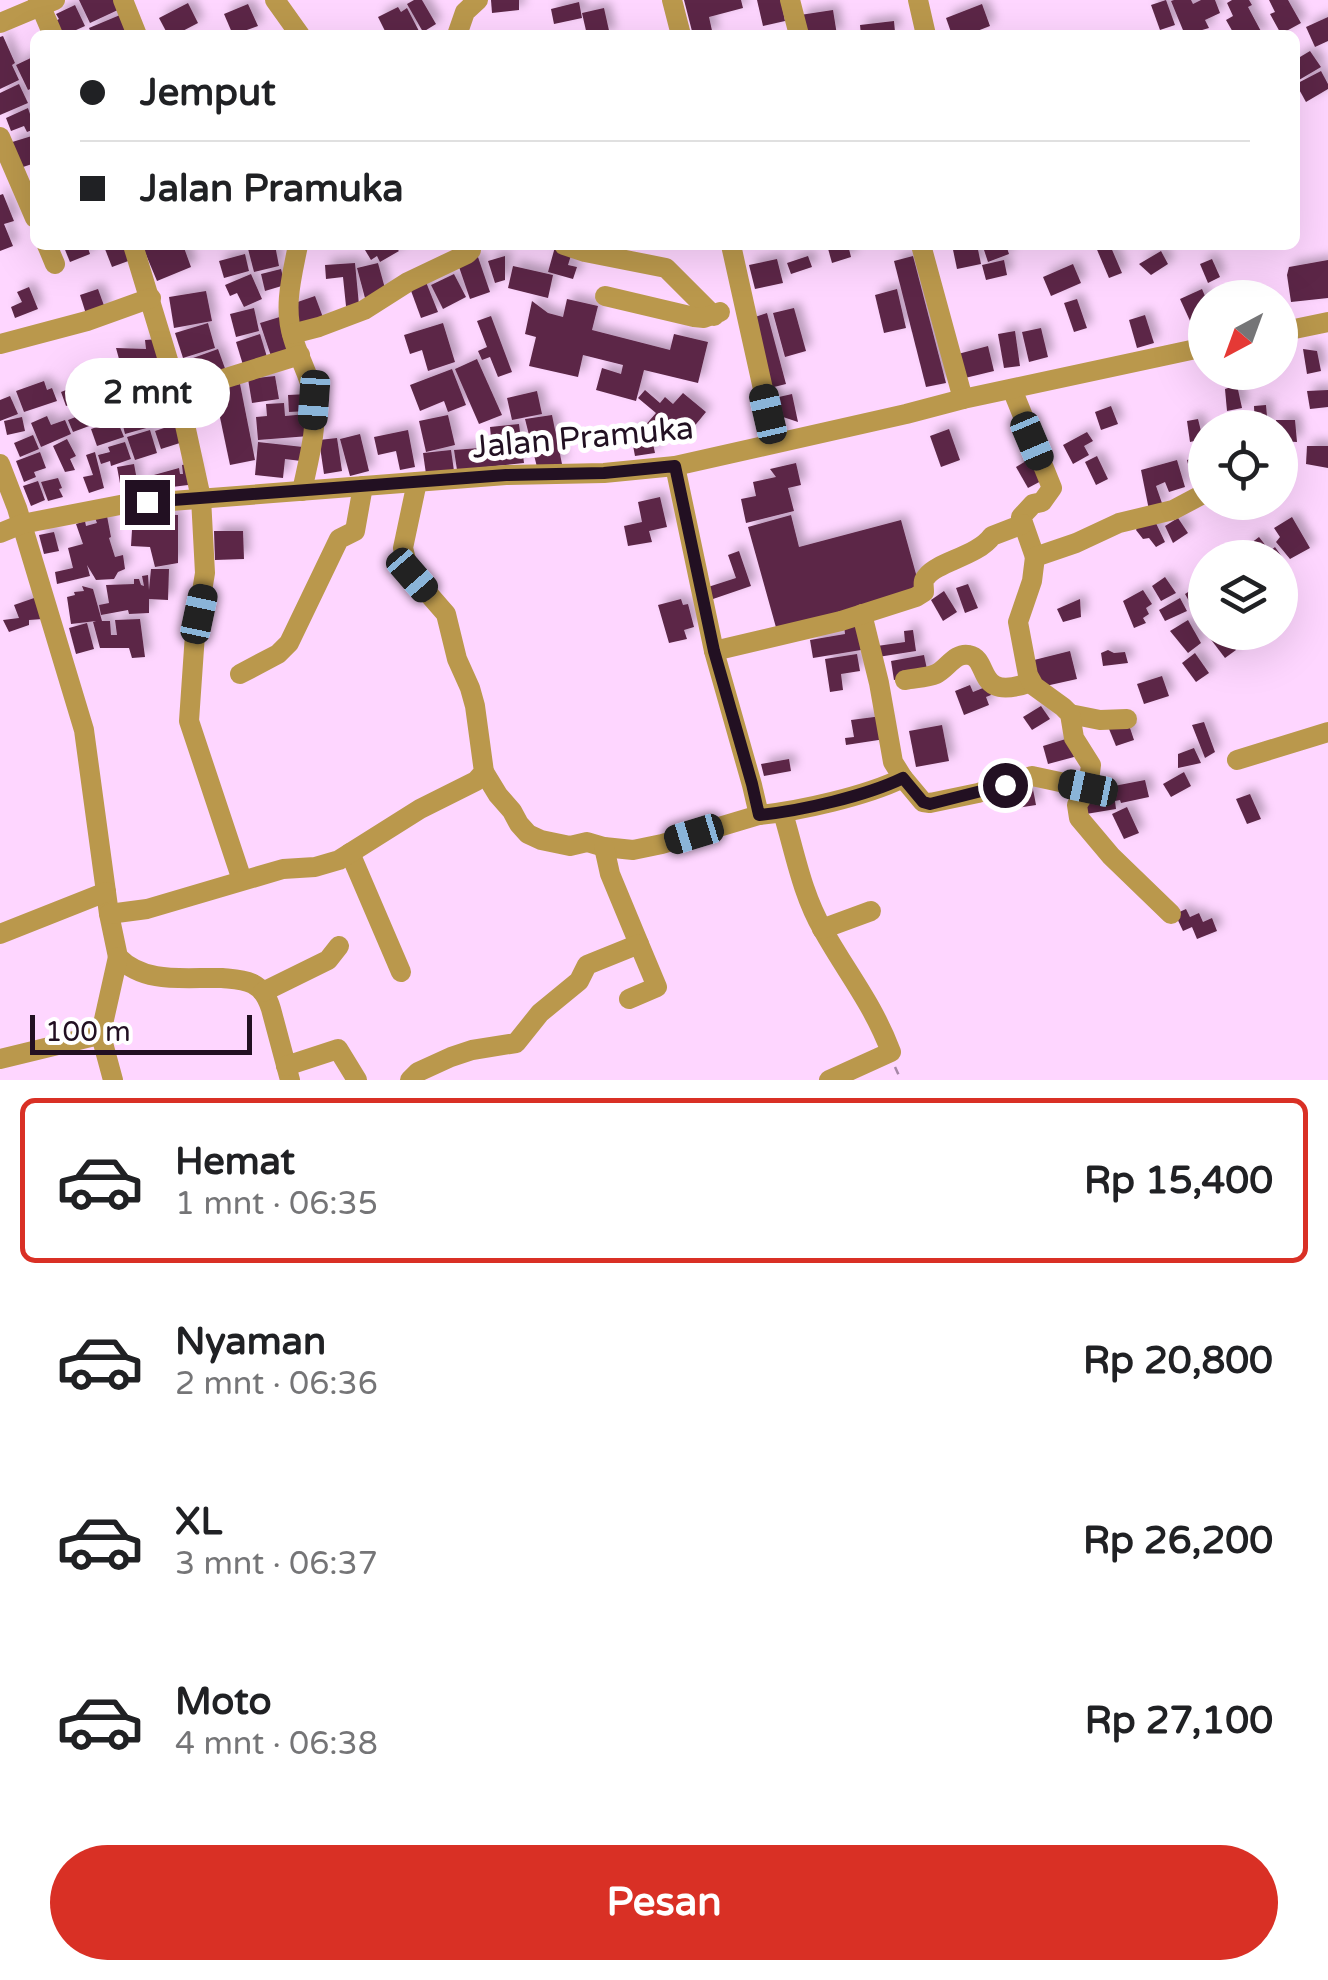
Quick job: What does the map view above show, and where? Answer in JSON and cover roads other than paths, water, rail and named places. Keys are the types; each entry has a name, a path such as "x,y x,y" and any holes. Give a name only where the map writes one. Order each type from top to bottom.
{"street":[{"path":"123,0 135,30"},
{"path":"276,0 297,30"},
{"path":"459,30 465,12 478,0"},
{"path":"672,0 679,30"},
{"path":"790,0 798,30"},
{"path":"918,0 925,30"},
{"path":"0,24 45,2 52,30"},
{"path":"0,137 30,206"},
{"path":"134,250 178,393 201,498 205,574 195,634 189,720 242,880"},
{"path":"297,250 288,316 314,400 311,448 302,491"},
{"path":"292,334 364,310 408,282 472,250"},
{"path":"579,250 666,268 714,316"},
{"path":"732,250 775,444"},
{"path":"922,250 962,399"},
{"path":"605,296 704,318 714,316 742,297"},
{"path":"0,344 87,321 150,298"},
{"path":"1298,328 1328,322"},
{"name":"Jalan Pramuka","path":"0,533 13,516 120,505 675,466 1188,352"},
{"path":"178,393 300,355"},
{"path":"1012,389 1052,488 1042,502 1033,504 1021,517 1036,557 1018,622 1031,682 1070,714 1100,720 1127,719"},
{"path":"675,466 714,651 759,815"},
{"path":"1,471 84,730 118,957 102,1034 113,1080"},
{"path":"417,482 403,548 407,564 446,614 457,659 470,688 484,772 528,834 570,846 587,842 633,850 759,815 783,813 880,788 903,778"},
{"path":"240,674 289,644 339,539 355,531 363,486"},
{"path":"1036,557 1120,523 1174,510 1188,502"},
{"path":"714,651 862,614 922,594 928,573 966,556 992,536 1024,524"},
{"path":"862,614 893,762 923,802 930,804 978,793 1032,776 1088,788"},
{"path":"905,680 935,674 964,654 976,659 992,684 1003,688 1031,682"},
{"path":"1070,714 1074,738 1092,765 1088,788 1078,805 1079,818 1111,856 1171,914"},
{"path":"1237,760 1328,732"},
{"path":"109,914 147,909 283,869 316,867 339,860 420,809 476,781 484,772"},
{"path":"783,813 802,886 822,929 872,1010 891,1052 829,1080"},
{"path":"604,847 610,874 657,987 629,999"},
{"path":"350,853 401,972"},
{"path":"0,934 106,892"},
{"path":"822,929 871,911"},
{"path":"410,1080 418,1072 472,1050 516,1043 540,1012 579,980 587,965 639,944"},
{"path":"263,992 328,960 339,946"},
{"path":"118,957 151,976 245,981 257,986 272,1008 288,1073 338,1049 357,1080"},
{"path":"0,1060 102,1034"}]}
